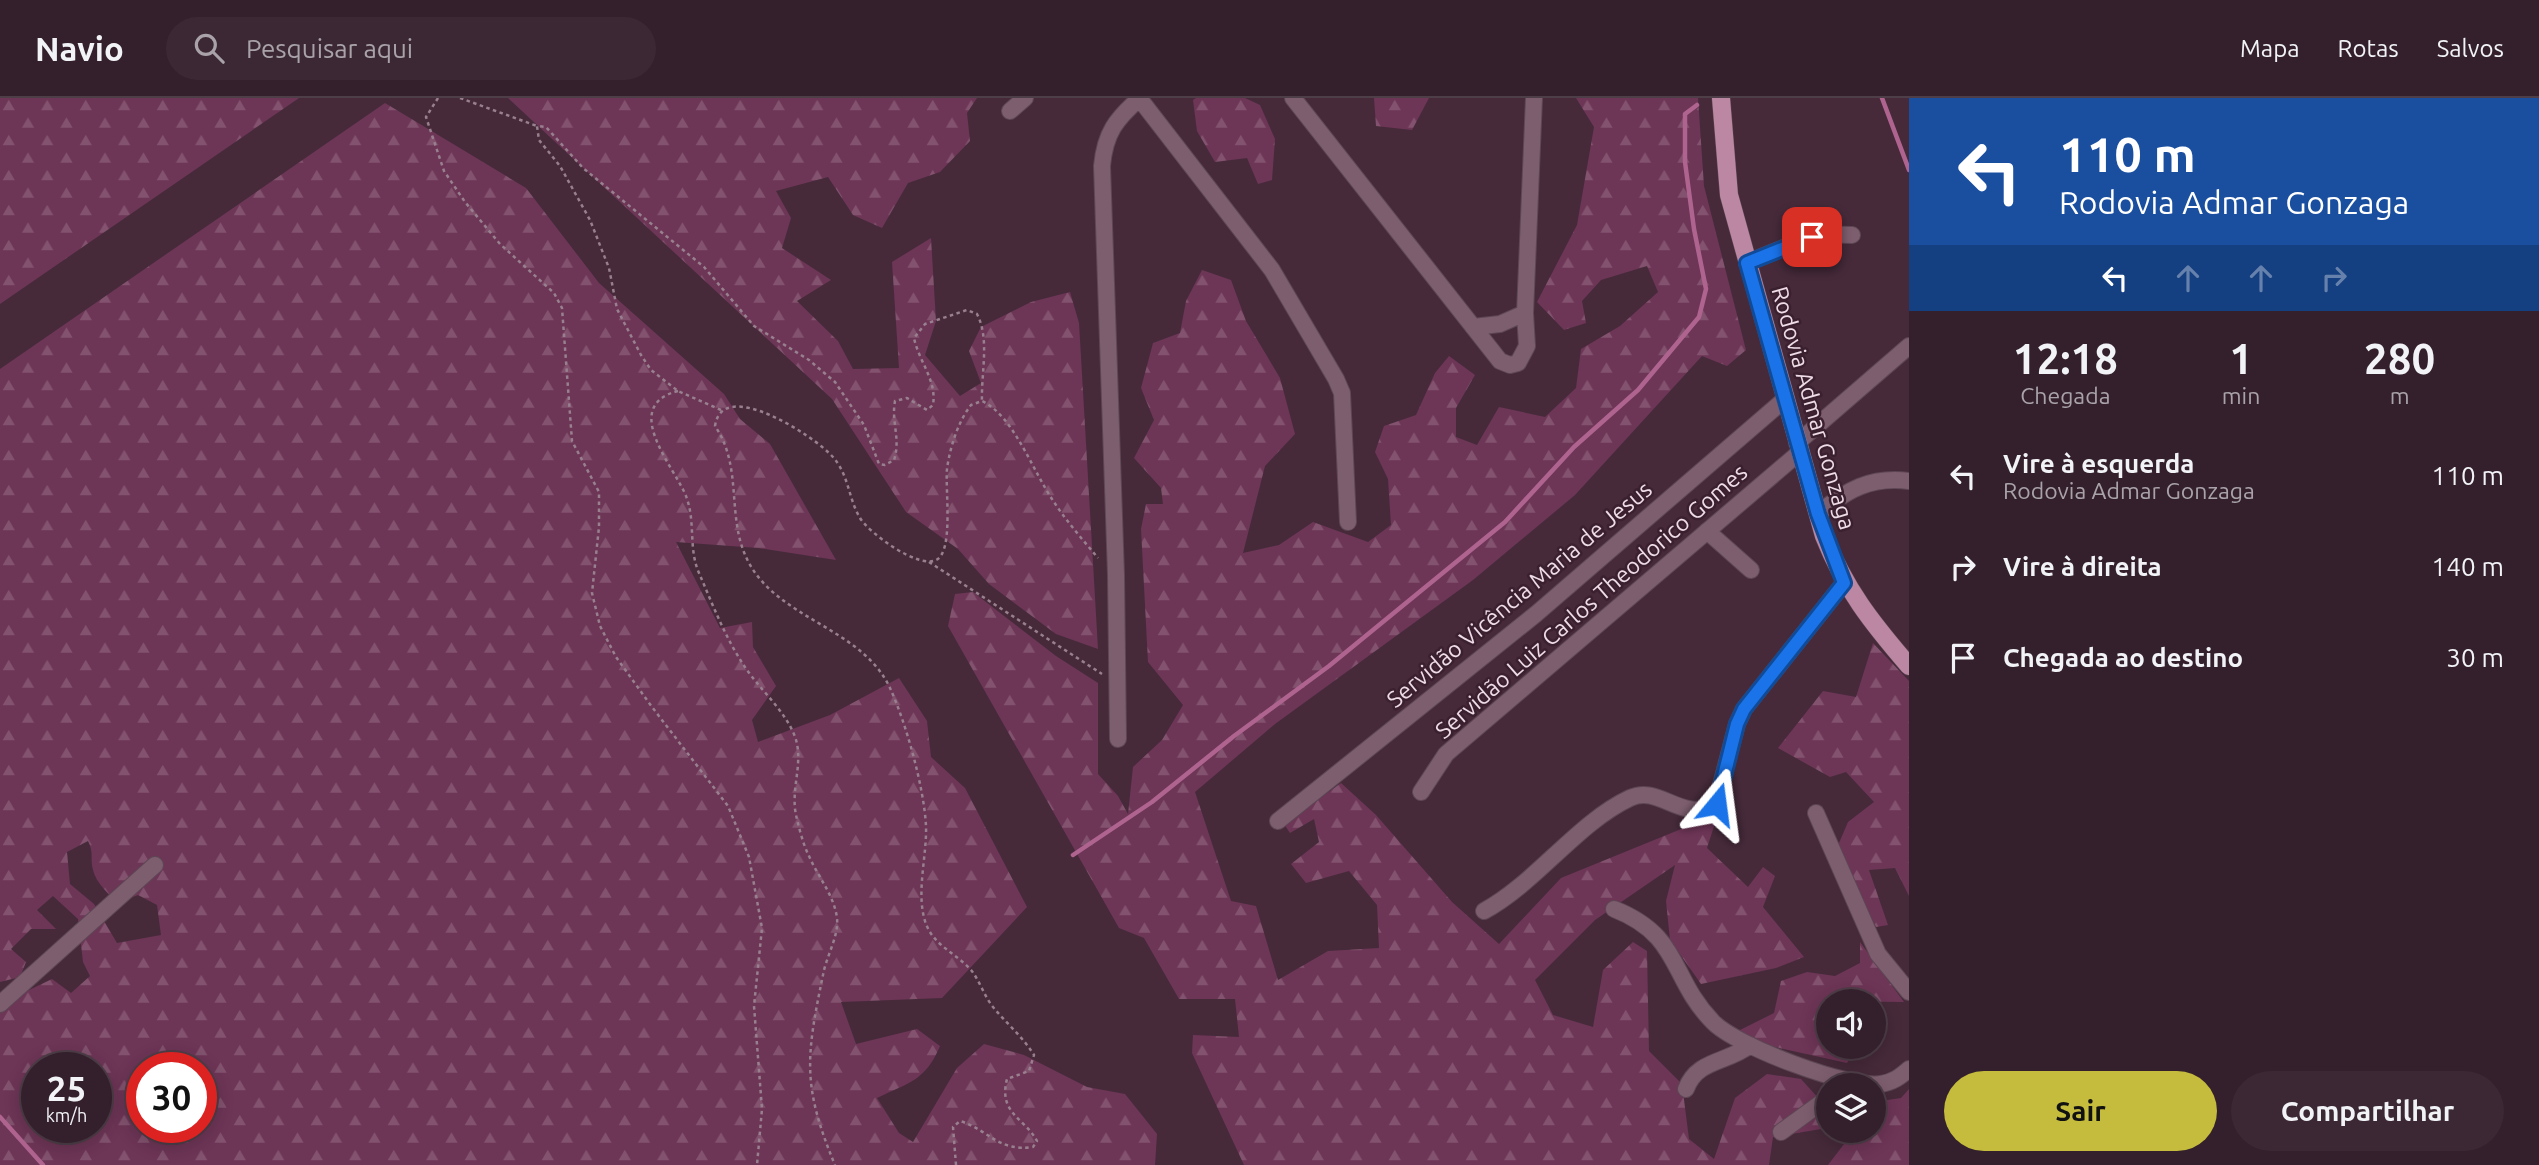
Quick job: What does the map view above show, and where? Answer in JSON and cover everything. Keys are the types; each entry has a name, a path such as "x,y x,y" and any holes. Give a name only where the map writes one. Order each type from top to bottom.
{"main road":[{"name":"Rodovia Admar Gonzaga","path":"1721,98 1728,186 1818,514 1844,583 1858,605 1909,666"}],"street":[{"path":"1010,111 1025,98"},
{"path":"1118,739 1116,575 1102,166 1109,130 1116,119 1140,98 1272,270 1336,379 1342,393 1348,522"},
{"path":"1293,98 1500,361 1510,365 1518,363 1527,346 1525,313 1534,98"},
{"path":"1747,263 1812,237 1833,233 1852,234"},
{"path":"1473,327 1500,324 1525,313"},
{"name":"Servidão Luiz Carlos Theodorico Gomes","path":"1421,792 1446,754 1707,531 1909,346"},
{"name":"Servidão Vicência Maria de Jesus","path":"1278,821 1536,614 1785,399"},
{"path":"1818,514 1836,498 1867,482 1909,481"},
{"path":"1707,531 1751,570"},
{"path":"1484,911 1507,899 1610,810 1633,796 1653,796 1683,810 1704,811 1717,804 1737,724 1744,709 1844,583"},
{"path":"1816,813 1878,954 1909,992"},
{"path":"0,1004 155,865"},
{"path":"1614,909 1639,919 1654,930 1696,1003 1714,1024 1750,1045 1820,1073"},
{"path":"1686,1089 1690,1077 1699,1069 1732,1057 1750,1045"},
{"path":"1886,1083 1894,1081 1909,1069"},
{"path":"1781,1132 1816,1106"}],"path":[{"path":"438,98 426,117 444,171 500,244 547,286 562,308 572,441 599,492 600,527 593,593 600,626 616,657 728,806 749,857 762,928 754,1006 762,1110 757,1165"},
{"path":"460,98 546,127 583,167 691,255 754,326 809,360 835,382 864,425 879,464 885,466 894,460 898,447 893,414 895,401 907,398 927,410 933,405 935,390 917,354 914,338 925,324 967,310 977,314 982,325 984,342 982,401"},
{"path":"537,126 539,141 560,166 590,220 609,268 617,309 627,331 652,370 678,391 721,410"},
{"path":"678,391 667,394 657,402 653,415 654,436 664,460 686,495 692,523 692,556 724,628 741,662 761,691 777,706 795,735 799,751 794,799 796,815 808,855 836,913 837,921 814,1015 808,1068 817,1120 835,1165"},
{"path":"929,562 937,560 944,552 947,540 948,467 960,424 971,405 982,401 994,406 1005,419 1058,508 1116,575"},
{"path":"957,1165 953,1127 960,1121 1002,1145 1019,1149 1033,1147 1037,1141 1009,1108 1005,1088 1007,1079 1029,1071 1034,1055 990,1004 974,973 934,939 926,924 922,907 926,824 920,784 890,688 857,647 782,599 757,576 748,561 736,527 730,457 725,441 715,426 721,410 732,405 756,410 815,439 834,458 847,479 859,517 867,528 892,547 929,562 1118,685"}],"green space":[{"path":"0,98 299,98 0,304"},
{"path":"508,98 977,98 967,113 970,141 940,172 908,183 882,228 853,215 828,177 776,191 791,218 782,248 831,280 797,301 838,341 853,369 899,368 892,262 931,238 936,321 925,355 960,396 981,383 969,351 981,327 1031,302 1070,292 1079,323 1098,649 1056,634 989,584 958,549 906,512 832,399"},
{"path":"1245,98 1260,105 1275,139 1272,180 1258,184 1247,158 1215,162 1197,131 1193,100"},
{"path":"1374,98 1429,98 1412,130 1376,126"},
{"path":"1576,98 1698,98 1704,186 1746,350 1727,366 1702,356 1575,495 1473,580 1275,724 1195,792 1231,901 1256,906 1278,980 1328,951 1379,948 1377,905 1349,871 1306,883 1291,864 1319,842 1314,819 1290,833 1284,824 1341,783 1376,815 1452,902 1499,944 1561,878 1718,814 1707,848 1748,887 1763,867 1775,876 1763,907 1804,957 1776,968 1701,984 1670,940 1666,901 1675,865 1595,920 1535,980 1553,1015 1593,1027 1603,970 1633,942 1647,951 1649,1051 1682,1084 1689,1139 1714,1159 1735,1098 1767,1074 1801,1079 1816,1096 1816,1130 1773,1137 1769,1165 1244,1165 1192,1053 1193,1035 1239,1037 1235,999 1179,999 1144,938 1119,928 948,626 955,594 973,592 1056,656 1098,683 1098,774 1118,796 1128,814 1133,767 1162,740 1183,705 1148,662 1141,529 1146,504 1163,504 1161,488 1134,458 1154,420 1141,388 1153,343 1180,333 1186,301 1202,270 1231,280 1246,321 1280,378 1295,434 1265,466 1243,553 1279,545 1313,522 1368,542 1391,525 1388,479 1375,452 1384,426 1416,415 1435,373 1449,356 1475,375 1456,408 1456,437 1477,445 1499,407 1545,417 1576,388 1581,349 1620,326 1658,292 1647,266 1601,280 1582,301 1586,323 1564,330 1537,302 1577,225 1594,127"},
{"path":"385,103 526,188 599,283 724,394 740,419 770,444 836,560 758,548 676,542 720,628 752,622 753,647 776,686 752,720 758,742 830,715 899,678 927,721 931,757 965,788 1027,907 942,998 841,1002 856,1044 917,1029 940,1046 922,1074 877,1098 899,1133 913,1142 957,1068 984,1044 1024,1055 1087,1087 1125,1094 1157,1134 1155,1165 0,1165 0,1004 52,979 71,993 90,976 83,962 78,919 53,896 37,910 56,929 31,929 11,949 26,962 20,977 0,982 0,369","holes":["88,841 95,875 117,903 138,895 157,905 161,935 117,943 94,904 70,884 67,852"]},
{"path":"1873,643 1909,681 1909,896 1895,868 1869,870 1888,925 1876,927 1836,850 1848,822 1874,802 1846,772 1830,777 1778,748 1823,691 1856,697"},
{"path":"1860,942 1904,1002 1886,1002 1886,989 1816,989 1816,1056 1766,1045 1738,1031 1774,1013 1781,981 1807,972 1835,976 1860,963"},
{"path":"1829,1059 1850,1059 1847,1063"},
{"path":"1909,1089 1909,1165 1828,1165 1845,1143 1886,1143 1886,1100 1901,1098"}],"waterway":[{"path":"1882,98 1909,170"},
{"path":"1073,855 1152,802 1234,736 1329,666 1505,522 1574,447 1638,390 1699,317 1706,289 1685,162 1685,114 1697,105"},
{"path":"0,1117 43,1165"}],"route":[{"path":"1717,804 1737,724 1744,709 1844,583 1824,536 1747,263 1812,237"}]}
